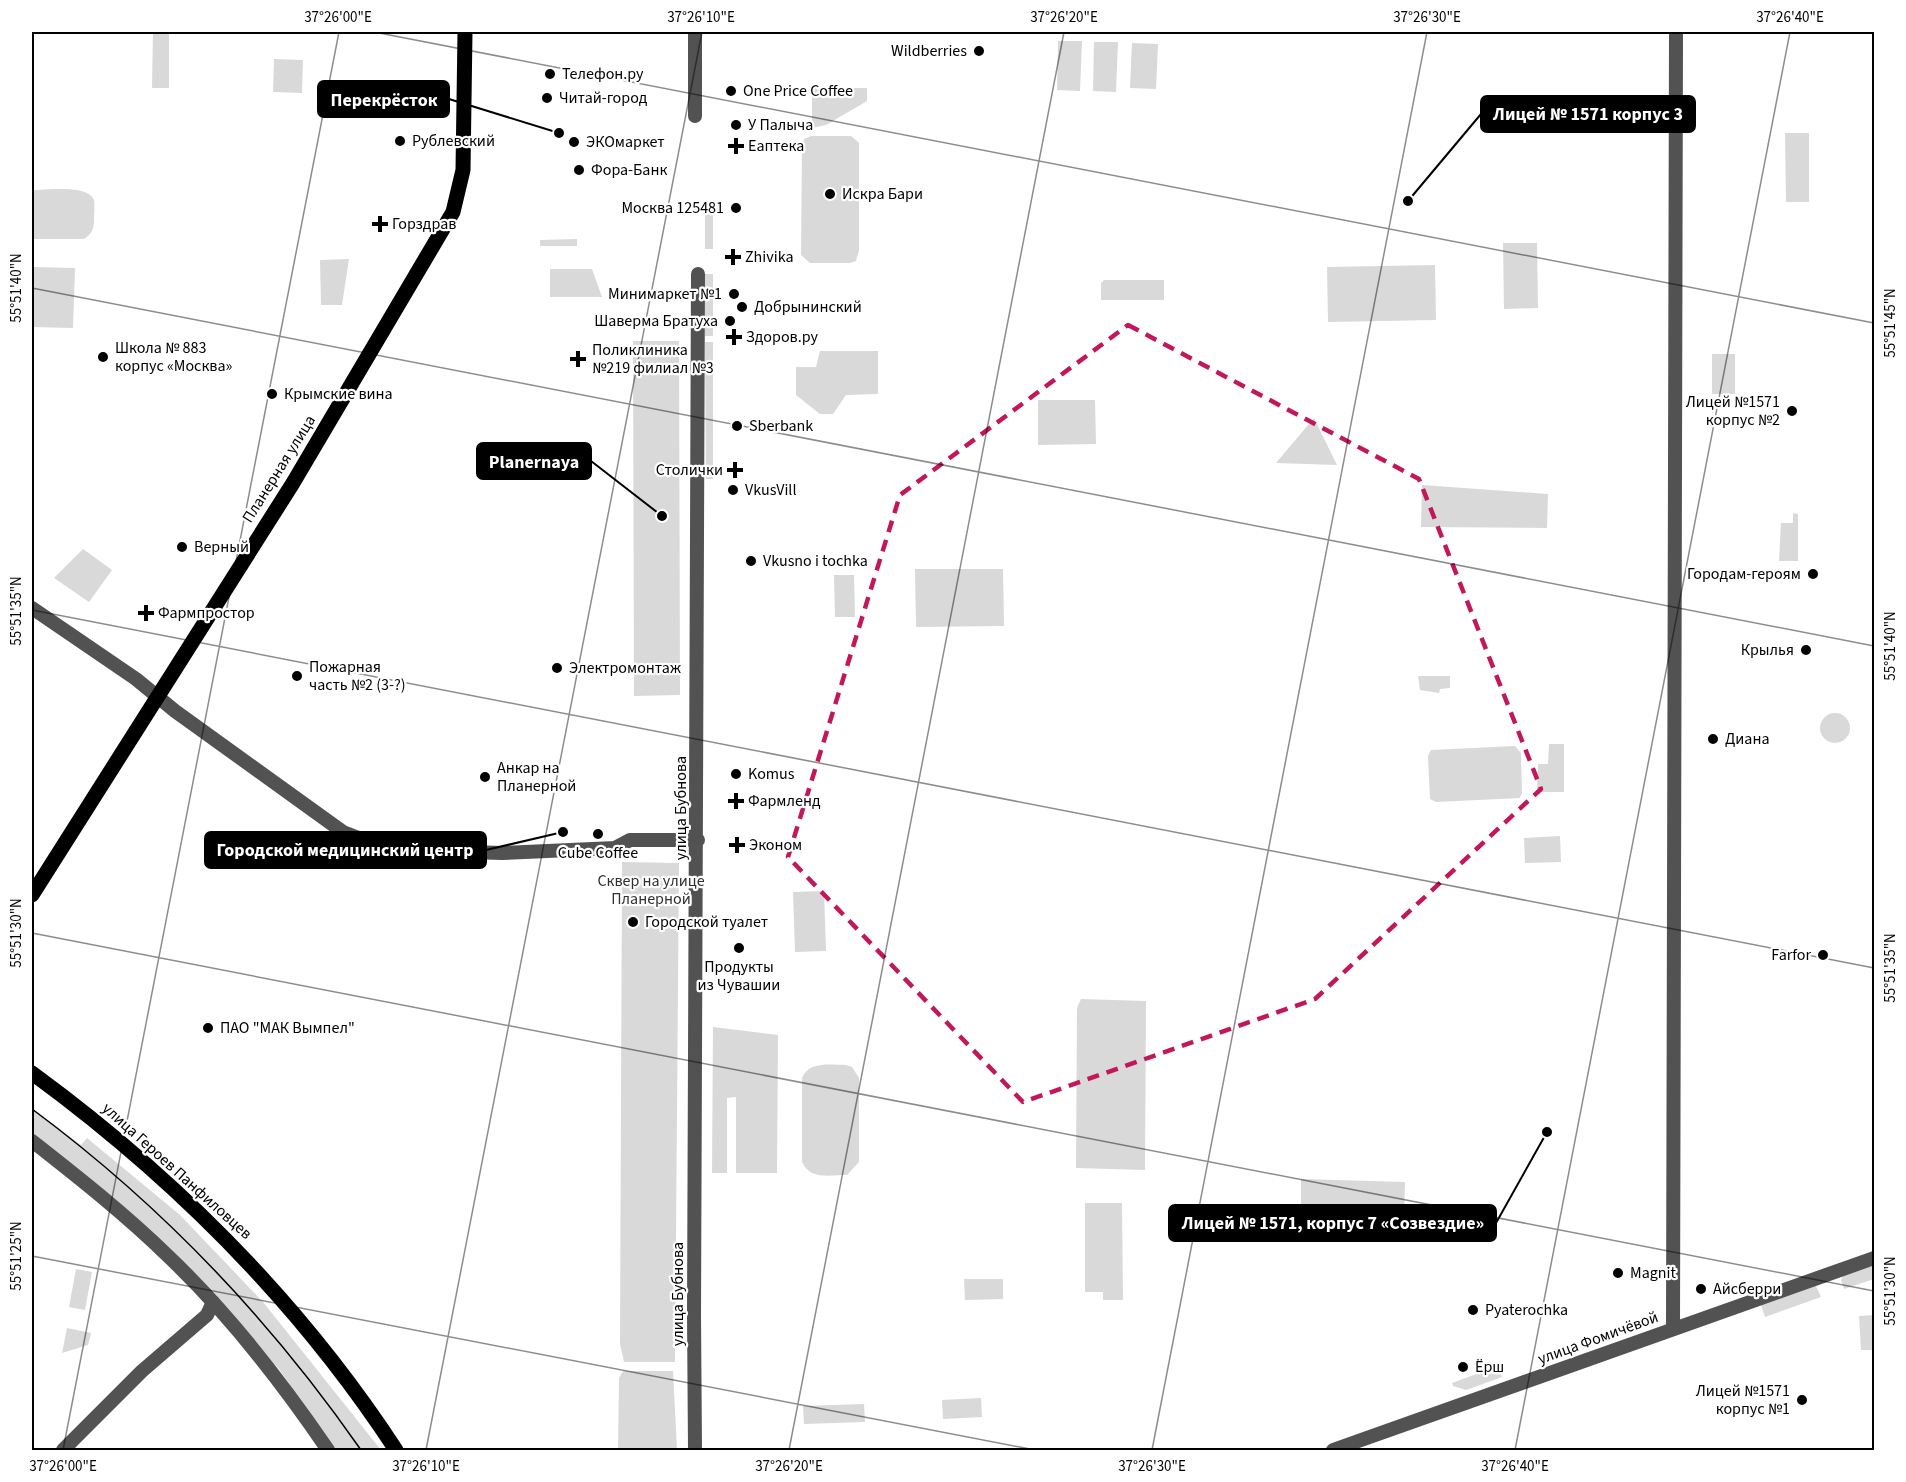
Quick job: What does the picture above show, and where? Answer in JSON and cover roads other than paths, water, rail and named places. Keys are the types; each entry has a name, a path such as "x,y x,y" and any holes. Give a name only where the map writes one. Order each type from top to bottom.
{"main road":[{"name":"Планерная улица","path":"32,895 158,697 213,604 293,483 453,212 463,170 465,32"},
{"name":"улица Героев Панфиловцев","path":"32,1073 97,1122 235,1246 278,1294 396,1450"}],"street":[{"path":"694,32 695,116"},
{"path":"1673,1329 1676,32"},
{"name":"улица Бубнова","path":"695,1450 698,274"},
{"path":"32,608 136,679 343,832 362,841 385,848 406,850 508,852 615,848 630,840 698,840"},
{"path":"32,1140 168,1256 213,1302 286,1388 328,1450"},
{"name":"улица Фомичёвой","path":"1333,1450 1875,1258"},
{"path":"63,1450 142,1371 207,1315 213,1302"}],"tram line":[{"path":"32,1109 125,1184 210,1266 289,1355 361,1450"}],"place":[{"name":"Wildberries","path":"979,51"},
{"name":"Телефон.ру","path":"550,74"},
{"name":"One Price Coffee","path":"731,91"},
{"name":"Читай-город","path":"547,98"},
{"name":"У Палыча","path":"736,125"},
{"name":"Перекрёсток","path":"559,133"},
{"name":"Рублевский","path":"400,141"},
{"name":"ЭКОмаркет","path":"574,142"},
{"name":"Еаптека","path":"736,146"},
{"name":"Фора-Банк","path":"579,170"},
{"name":"Искра Бари","path":"830,194"},
{"name":"Лицей № 1571 корпус 3","path":"1408,201"},
{"name":"Москва 125481","path":"736,208"},
{"name":"Горздрав","path":"380,224"},
{"name":"Zhivika","path":"733,257"},
{"name":"Минимаркет №1","path":"734,294"},
{"name":"Добрынинский","path":"742,307"},
{"name":"Шаверма Братуха","path":"730,321"},
{"name":"Здоров.ру","path":"734,337"},
{"name":"Школа № 883 корпус «Москва»","path":"103,357"},
{"name":"Поликлиника №219 филиал №3","path":"578,359"},
{"name":"Крымские вина","path":"272,394"},
{"name":"Лицей №1571 корпус №2","path":"1792,411"},
{"name":"Sberbank","path":"737,426"},
{"name":"Столички","path":"735,470"},
{"name":"VkusVill","path":"733,490"},
{"name":"Planernaya","path":"662,516"},
{"name":"Верный","path":"182,547"},
{"name":"Vkusno i tochka","path":"751,561"},
{"name":"Городам-героям","path":"1813,574"},
{"name":"Фармпростор","path":"146,613"},
{"name":"Крылья","path":"1806,650"},
{"name":"Электромонтаж","path":"557,668"},
{"name":"Пожарная часть №2 (3-?)","path":"297,676"},
{"name":"Диана","path":"1713,739"},
{"name":"Komus","path":"736,774"},
{"name":"Анкар на Планерной","path":"485,777"},
{"name":"Фармленд","path":"736,801"},
{"name":"Городской медицинский центр","path":"563,832"},
{"name":"Cube Coffee","path":"598,834"},
{"name":"Эконом","path":"737,845"},
{"name":"Городской туалет","path":"633,922"},
{"name":"Продукты из Чувашии","path":"739,948"},
{"name":"Farfor","path":"1823,955"},
{"name":"ПАО \"МАК Вымпел\"","path":"208,1028"},
{"name":"Лицей № 1571, корпус 7 «Созвездие»","path":"1547,1132"},
{"name":"Magnit","path":"1618,1273"},
{"name":"Айсберри","path":"1701,1289"},
{"name":"Pyaterochka","path":"1473,1310"},
{"name":"Ёрш","path":"1463,1367"},
{"name":"Лицей №1571 корпус №1","path":"1802,1400"}],"park label":[{"name":"Сквер на улице Планерной","path":"651,890"}]}
